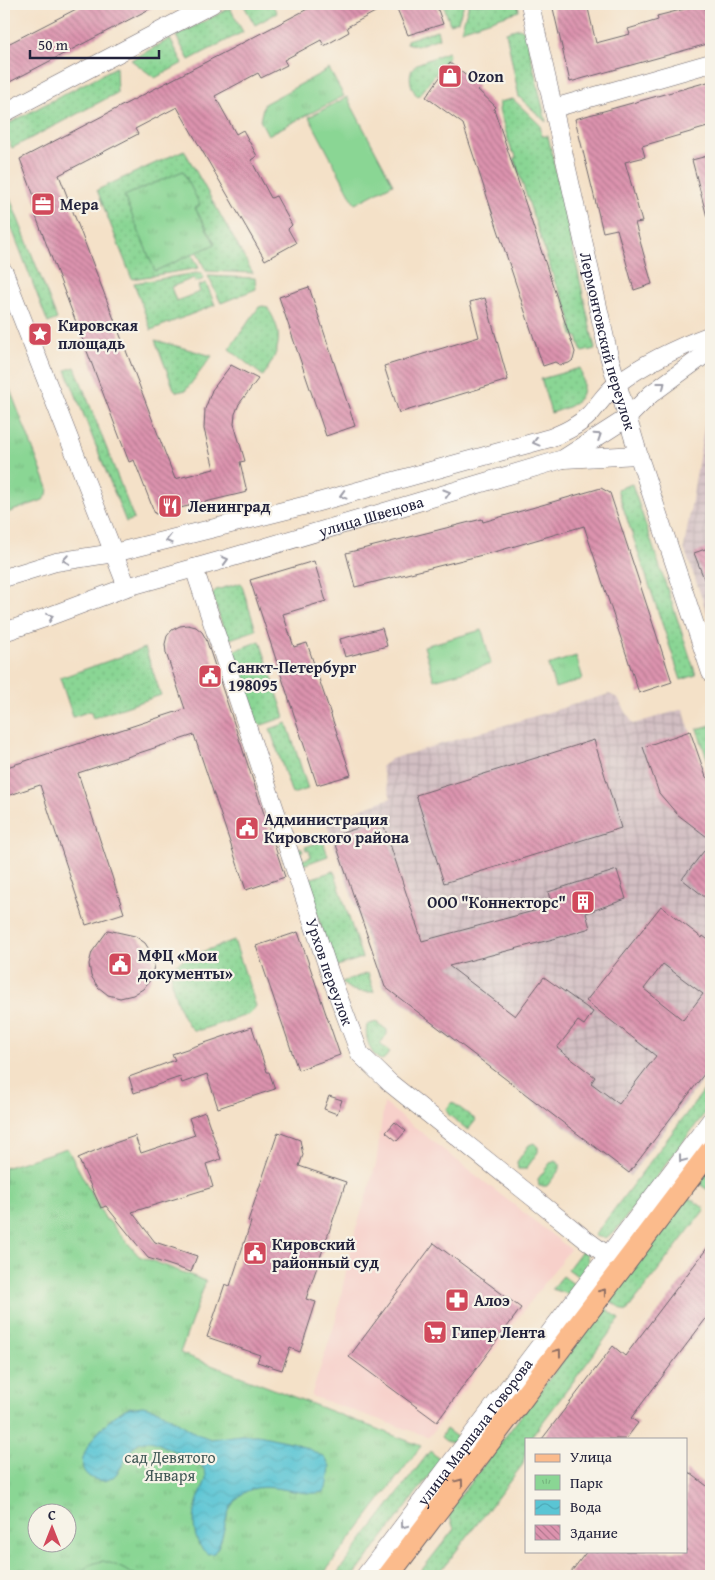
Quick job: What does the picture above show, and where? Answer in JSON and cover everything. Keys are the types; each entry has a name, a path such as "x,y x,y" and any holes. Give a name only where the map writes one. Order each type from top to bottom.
{"main road":[{"name":"улица Маршала Говорова","path":"388,1576 615,1262 711,1150"}],"street":[{"path":"4,113 212,4"},
{"name":"Лермонтовский переулок","path":"530,4 616,384 711,673"},
{"path":"554,108 711,63"},
{"path":"4,272 127,587"},
{"name":"улица Швецова","path":"114,553 311,504 550,438 574,428 589,415 616,384 655,361 690,343 711,335"},
{"name":"улица Швецова","path":"4,632 127,587 563,459 627,418 650,394 711,350"},
{"path":"563,459 638,455"},
{"path":"4,578 56,562 114,553"},
{"name":"Урхов переулок","path":"194,568 331,977 360,1054 390,1083 615,1262"},
{"name":"улица Маршала Говорова","path":"365,1576 615,1262 711,1120"}],"shaded area":[{"path":"711,416 711,624 684,548 705,422"},
{"path":"609,694 618,698 633,724 683,709 705,776 711,780 711,1069 630,1176 383,987 326,821 391,798 381,767 391,759"},
{"path":"384,1103 570,1249 429,1437 311,1396 336,1320 351,1246 376,1164"}],"green space":[{"path":"243,4 272,4 277,13 255,25"},
{"path":"443,4 464,4 458,21 450,24"},
{"path":"469,4 518,4 519,11 461,30"},
{"path":"230,8 243,32 189,60 176,36"},
{"path":"519,28 525,31 546,122 519,97 506,32"},
{"path":"437,30 439,38 417,46 407,43 407,40"},
{"path":"170,39 183,63 155,78 131,60"},
{"path":"448,52 449,56 418,97 411,85 411,71 417,64"},
{"path":"116,67 117,93 12,148 4,131 4,126"},
{"path":"329,69 344,96 268,135 260,120 264,104"},
{"path":"347,97 393,184 355,204 309,117"},
{"path":"513,99 540,125 542,136 548,136 595,349 582,352 577,337 572,335 567,308 556,285 514,158 516,158 515,153 512,152 499,110 499,102"},
{"path":"184,150 253,273 206,271 197,252 215,243 195,208 183,171 155,271 192,254 199,268 132,279 97,190"},
{"path":"183,171 200,205 195,208 215,244 155,271 124,196"},
{"path":"4,183 57,319 48,323 4,208"},
{"path":"197,273 202,274 204,279 196,282 194,278 171,287 176,301 200,292 198,286 206,283 215,305 151,330 134,283"},
{"path":"208,276 255,278 256,289 221,303"},
{"path":"259,307 267,307 273,317 278,334 278,342 273,358 263,376 229,349"},
{"path":"155,340 212,356 186,390 177,392 174,389"},
{"path":"75,367 134,519 126,522 66,370"},
{"path":"580,368 583,387 579,399 568,407 551,413 541,379"},
{"path":"4,374 48,488 47,495 43,500 4,514"},
{"path":"632,484 696,675 681,680 617,489"},
{"path":"241,583 256,630 227,640 213,593 216,590"},
{"path":"482,630 491,664 434,680 424,646"},
{"path":"260,641 285,717 262,725 255,723 232,656 233,651"},
{"path":"145,648 161,695 93,718 90,711 73,717 60,678"},
{"path":"576,656 583,679 555,688 548,665"},
{"path":"287,723 308,789 292,794 270,729"},
{"path":"711,725 711,770 697,729"},
{"path":"323,841 328,856 303,865 297,849 301,848 303,851 300,852 303,860 311,857 309,850 306,850 305,847"},
{"path":"334,871 362,958 334,967 306,880"},
{"path":"234,940 256,1006 250,1014 200,1030 193,1030 180,1010 172,982 172,967 184,959"},
{"path":"368,973 374,992 352,990 342,982"},
{"path":"376,1022 387,1030 387,1034 380,1044 390,1052 381,1060 371,1051 366,1030 367,1025"},
{"path":"711,1081 711,1105 614,1233 604,1238 594,1236"},
{"path":"452,1102 476,1120 468,1130 449,1115 446,1110"},
{"path":"534,1143 538,1147 538,1152 526,1169 518,1169 517,1162 529,1145"},
{"name":"сад Девятого Января","path":"67,1148 106,1220 139,1256 206,1281 180,1353 421,1446 322,1576 4,1576 4,1168"},
{"path":"555,1160 560,1164 560,1169 547,1186 539,1186 538,1179 551,1162"},
{"path":"711,1166 711,1192 702,1186 700,1181"},
{"path":"686,1198 693,1200 705,1209 626,1312 609,1300"},
{"path":"584,1248 588,1260 585,1271 580,1278 568,1269"},
{"path":"563,1276 575,1285 568,1294 552,1289"},
{"path":"604,1307 620,1319 531,1438 525,1438 523,1464 437,1576 417,1576 454,1529 448,1512"},
{"path":"446,1429 458,1438 454,1443 446,1441 441,1437"},
{"path":"430,1451 441,1460 354,1576 335,1576"},
{"path":"103,1561 138,1576 78,1576 89,1566"}],"water":[{"path":"143,1406 158,1410 197,1434 211,1439 240,1435 258,1435 295,1443 325,1458 330,1466 328,1484 324,1492 312,1493 263,1487 252,1489 241,1495 229,1511 218,1548 214,1553 208,1554 202,1549 195,1535 195,1510 206,1477 203,1468 196,1462 160,1444 147,1441 139,1443 133,1448 112,1478 104,1481 94,1479 85,1472 82,1463 85,1452 100,1430 120,1412 128,1408"}],"building":[{"path":"86,4 159,4 4,85 4,46"},
{"path":"317,4 390,4 347,27 349,32 324,46 321,40 284,60 287,65 261,78 258,73 215,96 236,134 243,130 257,156 251,160 271,198 276,196 292,225 288,229 296,243 265,260 177,107 135,129 138,134 59,175 175,479 214,469 204,429 205,409 212,390 231,365 258,379 239,404 234,424 245,461 240,462 247,492 155,514 134,460 129,462 35,214 40,212 20,159"},
{"path":"395,4 436,4 443,24 408,35"},
{"path":"552,4 587,4 596,43 630,34 628,29 658,20 657,16 704,4 711,33 711,43 570,82"},
{"path":"450,63 478,85 476,88 496,107 494,109 575,352 573,360 569,363 560,365 555,362 543,366 463,124 426,97"},
{"path":"711,81 711,126 642,146 645,157 625,162 642,222 635,223 652,284 634,290 617,229 603,232 575,119"},
{"path":"711,155 711,216 707,217 692,160"},
{"path":"309,287 355,426 326,436 279,297"},
{"path":"485,298 508,380 399,413 384,366 479,337 470,302"},
{"path":"601,488 610,493 672,682 639,693 584,526 498,551 355,587 346,553 482,519 483,522"},
{"path":"711,547 711,594 710,594 694,553"},
{"path":"314,561 326,601 283,614 294,647 307,643 351,775 317,785 250,580"},
{"name":"Администрация Кировского района","path":"188,625 196,627 206,639 285,877 246,890 194,735 78,773 124,913 86,925 40,785 4,797 4,768 185,709 166,653 165,644 167,636 172,630"},
{"path":"382,628 387,646 345,657 340,639"},
{"path":"690,731 706,777 711,781 711,840 677,814 659,793 643,747"},
{"path":"594,740 621,828 444,883 416,795"},
{"path":"382,820 422,941 552,906 548,892 617,870 626,899 586,913 590,928 449,966 515,1016 544,977 593,1012 584,1025 578,1021 557,1048 595,1077 591,1083 619,1104 656,1056 586,1001 661,906 702,938 703,936 711,942 711,1065 629,1173 385,987 333,836","holes":["663,964 703,994 683,1020 644,989"]},
{"path":"711,842 711,902 682,879"},
{"path":"108,930 135,936 145,943 152,954 154,966 151,979 143,989 133,995 120,998 108,995 98,987 91,976 89,964 92,952"},
{"path":"298,932 340,1055 298,1070 256,946"},
{"path":"252,1027 267,1072 269,1072 275,1089 218,1108 207,1074 182,1083 180,1077 134,1093 129,1077 175,1060 172,1054"},
{"path":"329,1096 342,1100 337,1114 324,1109"},
{"path":"205,1112 221,1159 206,1164 213,1187 132,1212 155,1242 197,1256 191,1272 148,1258 106,1206 101,1208 78,1158 135,1136 141,1153 195,1135 189,1118"},
{"path":"395,1122 406,1131 397,1141 386,1132"},
{"name":"Кировский районный суд","path":"278,1132 300,1140 303,1155 299,1166 346,1182 306,1299 316,1302 300,1352 290,1348 282,1370 257,1362 260,1355 207,1337 225,1284 230,1286 251,1222 248,1221"},
{"name":"Гипер Лента","path":"434,1243 521,1308 437,1422 349,1357"},
{"path":"711,1243 711,1312 631,1418 638,1423 627,1438 543,1438 613,1346 625,1356"},
{"path":"688,1472 711,1489 711,1576 568,1576 586,1552 688,1552"}],"place":[{"name":"Ozon","path":"450,76"},
{"name":"Мера","path":"43,204"},
{"name":"Кировская площадь","path":"40,334"},
{"name":"Ленинград","path":"170,506"},
{"name":"Санкт-Петербург 198095","path":"210,676"},
{"name":"Администрация Кировского района","path":"247,828"},
{"name":"ООО \"Коннекторс\"","path":"583,902"},
{"name":"МФЦ «Мои документы»","path":"120,964"},
{"name":"Кировский районный суд","path":"255,1253"},
{"name":"Алоэ","path":"457,1300"},
{"name":"Гипер Лента","path":"435,1332"}]}
